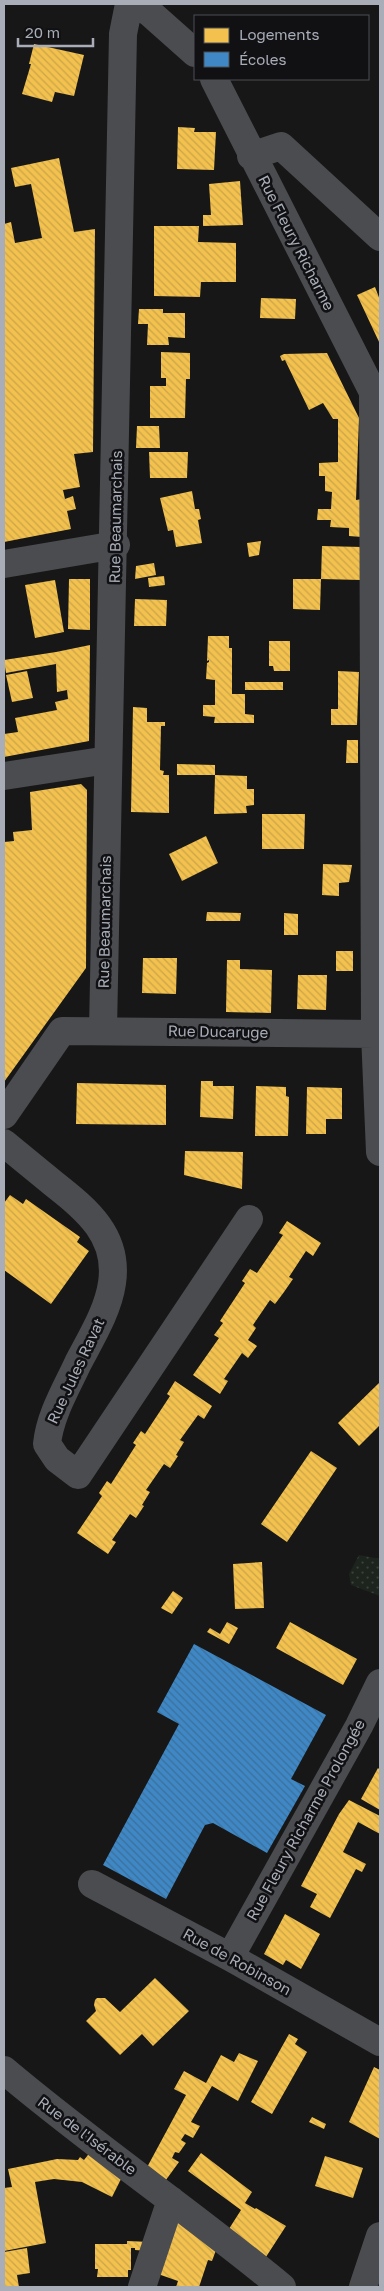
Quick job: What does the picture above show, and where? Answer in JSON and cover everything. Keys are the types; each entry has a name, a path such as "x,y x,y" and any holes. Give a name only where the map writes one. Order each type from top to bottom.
{"street":[{"name":"Rue Beaumarchais","path":"103,1030 108,760 116,545 123,34 129,4"},
{"path":"136,4 150,13 194,52"},
{"name":"Rue Fleury Richarme","path":"214,80 251,156 377,398"},
{"path":"251,156 281,146 380,237"},
{"path":"377,398 375,1034 380,1152"},
{"path":"4,564 116,545"},
{"path":"4,776 108,760"},
{"name":"Rue Ducaruge","path":"4,1115 62,1030 375,1034"},
{"name":"Rue Jules Ravat","path":"4,1143 79,1203 95,1220 106,1238 112,1258 112,1282 106,1307 48,1430 47,1444 57,1459 78,1475 249,1219"},
{"name":"Rue Fleury Richarme Prolongée","path":"230,1957 359,1726 380,1683"},
{"name":"Rue de Robinson","path":"92,1884 230,1957 380,2042"},
{"name":"Rue de l'Isérable","path":"4,2070 44,2104 282,2287"},
{"path":"142,2287 171,2200"},
{"path":"363,2287 380,2236"}],"shaded area":[{"path":"359,1555 380,1559 380,1596 351,1585 349,1574"}],"building: Logements":[{"path":"34,44 84,55 74,96 55,92 52,102 22,94 31,64 29,64"},
{"path":"178,127 195,128 194,132 216,132 214,170 177,169"},
{"path":"59,158 74,232 95,229 93,452 74,454 80,487 63,490 65,499 73,496 76,509 67,511 71,529 4,542 4,224 11,222 15,243 42,238 31,184 15,187 11,168"},
{"path":"240,181 243,225 203,226 203,215 211,215 209,184"},
{"path":"154,226 199,226 198,242 236,243 236,282 201,282 200,297 154,296"},
{"path":"375,287 380,300 380,344 357,295"},
{"path":"261,298 296,299 295,319 260,318"},
{"path":"139,309 163,309 163,313 185,313 185,338 168,337 169,345 147,345 148,324 138,324"},
{"path":"161,352 190,353 190,379 186,379 185,418 150,418 150,386 166,386 166,378 161,378"},
{"path":"327,353 359,418 356,500 363,499 362,537 349,536 349,528 330,527 331,520 317,520 318,509 331,509 332,492 325,491 325,476 319,476 319,463 338,462 338,419 333,419 323,403 309,410 285,360 282,361 280,356 284,354"},
{"path":"137,426 159,426 160,448 136,448"},
{"path":"149,452 188,452 187,478 150,478"},
{"path":"192,491 195,509 199,509 201,519 198,520 202,543 176,547 173,530 168,531 160,498"},
{"path":"261,541 259,555 249,557 247,543"},
{"path":"322,546 362,547 361,580 321,579"},
{"path":"154,563 156,575 135,579 136,566"},
{"path":"164,576 165,585 149,587 148,578"},
{"path":"69,579 90,579 90,630 68,629"},
{"path":"293,579 321,579 320,610 293,609"},
{"path":"55,580 64,632 35,638 25,585"},
{"path":"135,599 167,600 166,626 134,626"},
{"path":"208,636 229,636 229,648 232,648 232,694 245,694 245,714 254,715 254,723 214,723 215,717 203,716 203,705 215,705 215,680 206,679 207,663 209,662 209,660 207,661"},
{"path":"269,641 290,641 290,671 274,671 273,666 269,666"},
{"path":"90,645 89,741 4,757 4,734 18,732 15,718 57,710 55,702 68,699 67,690 57,692 56,664 6,673 4,660"},
{"path":"27,671 33,698 12,702 6,675"},
{"path":"338,671 359,672 357,725 331,725 331,709 338,709"},
{"path":"245,682 283,682 283,690 245,690"},
{"path":"133,707 147,708 147,722 165,722 165,726 161,726 160,770 164,771 163,775 169,775 169,813 131,812"},
{"path":"347,740 358,740 358,763 346,763"},
{"path":"177,764 215,765 215,775 177,775"},
{"path":"215,775 247,776 247,789 254,789 254,805 246,806 247,813 214,814"},
{"path":"81,784 87,790 86,968 4,1082 4,842 14,841 13,832 32,830 30,792"},
{"path":"262,814 305,814 304,849 262,849"},
{"path":"206,836 218,863 182,881 169,854"},
{"path":"323,864 352,865 349,882 339,883 339,896 322,895"},
{"path":"207,912 241,913 240,921 206,921"},
{"path":"284,913 298,914 298,935 284,935"},
{"path":"336,951 353,951 353,971 336,971"},
{"path":"143,958 177,958 176,994 142,993"},
{"path":"227,960 240,960 240,969 272,970 271,1013 226,1012"},
{"path":"298,975 327,975 326,1010 297,1009"},
{"path":"201,1081 213,1081 213,1086 234,1086 233,1119 200,1117"},
{"path":"77,1083 166,1085 166,1125 76,1124"},
{"path":"256,1086 286,1087 286,1096 289,1097 288,1136 255,1136"},
{"path":"307,1087 342,1088 342,1119 326,1119 326,1134 306,1134"},
{"path":"185,1151 243,1152 242,1189 184,1175"},
{"path":"10,1195 23,1204 26,1199 80,1237 77,1242 89,1251 51,1304 4,1270 4,1203"},
{"path":"287,1221 321,1243 313,1256 306,1251 289,1277 293,1279 284,1292 275,1304 270,1300 253,1325 256,1328 248,1340 257,1346 248,1358 242,1353 224,1379 228,1381 220,1394 193,1375 219,1338 214,1335 223,1323 220,1321 245,1283 242,1281 250,1269 257,1273 283,1235 279,1233"},
{"path":"175,1381 212,1406 204,1419 198,1415 180,1440 184,1442 176,1455 178,1456 170,1468 164,1464 146,1490 150,1492 142,1505 144,1506 136,1518 130,1514 112,1540 116,1542 108,1554 77,1533 102,1496 99,1493 107,1481 111,1484 136,1445 133,1443 141,1431 145,1434 170,1396 167,1394"},
{"path":"380,1382 380,1425 359,1446 338,1423"},
{"path":"311,1451 337,1468 287,1542 261,1524"},
{"path":"262,1562 264,1608 235,1609 233,1564"},
{"path":"173,1591 183,1598 172,1614 161,1608"},
{"path":"227,1622 238,1628 229,1644 207,1632 210,1628 220,1634"},
{"path":"290,1622 357,1659 343,1685 276,1648"},
{"path":"378,1768 380,1770 380,1810 361,1799"},
{"path":"349,1800 380,1816 380,1834 358,1822 343,1852 366,1864 362,1872 356,1869 330,1918 310,1907 317,1894 301,1886 339,1814"},
{"path":"285,1914 320,1934 301,1969 286,1960 283,1965 264,1954"},
{"path":"155,1978 189,2011 153,2046 142,2034 120,2055 86,2021 96,2011 95,2000 97,1998 105,1998 120,2012"},
{"path":"289,2034 298,2039 295,2044 307,2052 272,2114 251,2102"},
{"path":"239,2053 258,2061 238,2101 212,2086 191,2122 200,2126 193,2138 185,2134 181,2140 186,2143 179,2153 175,2152 172,2158 179,2162 163,2184 145,2171 186,2095 174,2089 184,2071 206,2083 221,2055 234,2062"},
{"path":"374,2067 380,2070 380,2139 349,2122"},
{"path":"312,2117 326,2124 324,2129 309,2122"},
{"path":"91,2151 124,2173 112,2197 82,2182 54,2179 35,2182 46,2243 4,2251 4,2188 12,2187 8,2169 57,2159 78,2160 80,2157 84,2160"},
{"path":"201,2153 252,2192 245,2203 286,2226 264,2260 227,2232 241,2210 188,2171"},
{"path":"325,2156 363,2168 353,2198 315,2186"},
{"path":"175,2219 219,2242 212,2261 208,2260 199,2287 176,2287 178,2281 158,2274"},
{"path":"127,2241 151,2242 148,2251 131,2248 131,2270 128,2270 128,2277 97,2277 98,2269 95,2269 95,2244 127,2244"},
{"path":"27,2248 30,2273 17,2275 19,2287 4,2287 4,2252"}],"building: Écoles":[{"path":"194,1644 326,1715 291,1779 305,1786 267,1853 213,1823 205,1825 166,1899 103,1865 179,1724 157,1712"}]}
